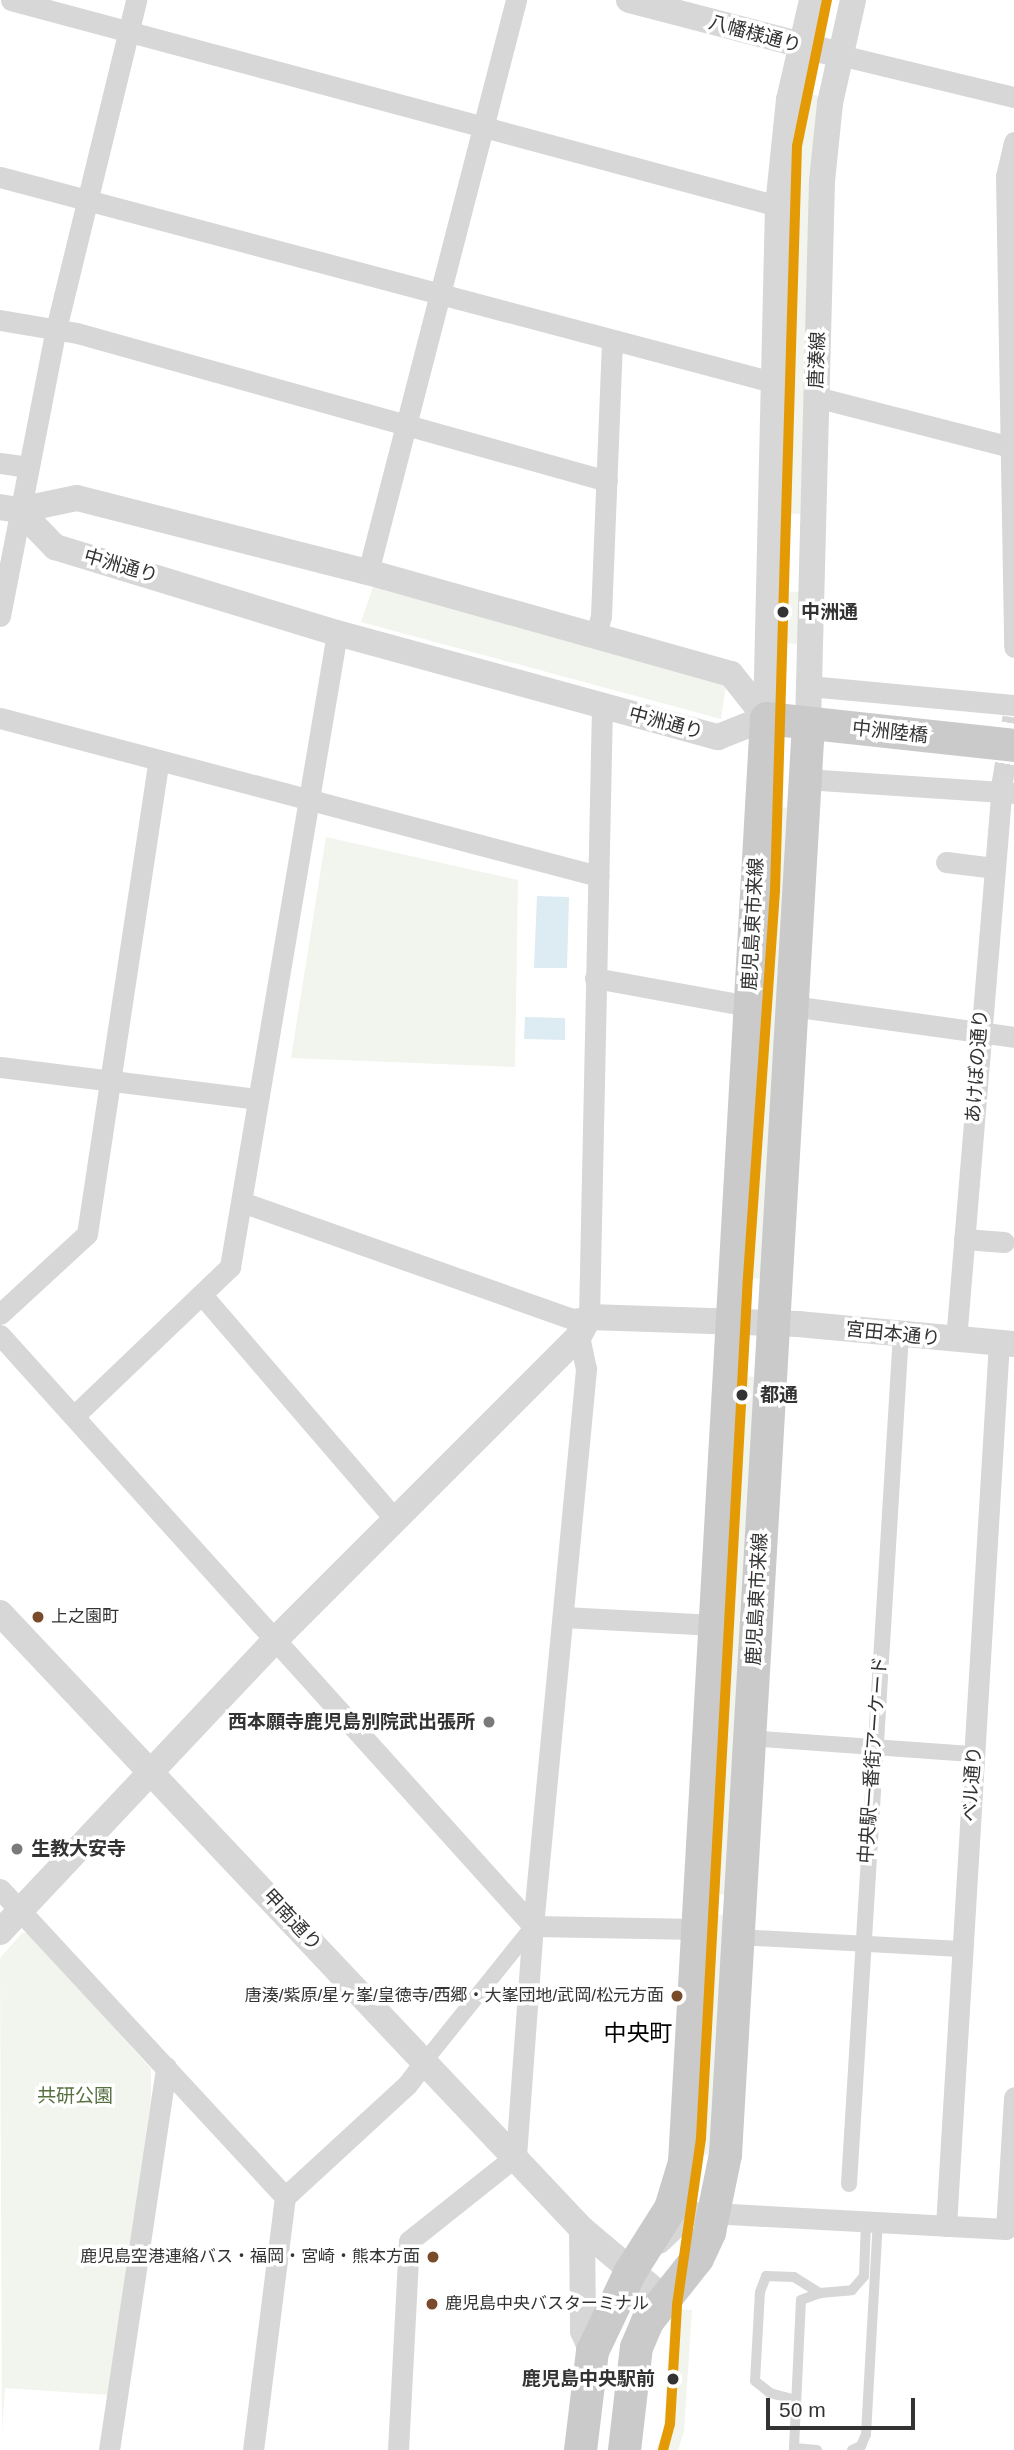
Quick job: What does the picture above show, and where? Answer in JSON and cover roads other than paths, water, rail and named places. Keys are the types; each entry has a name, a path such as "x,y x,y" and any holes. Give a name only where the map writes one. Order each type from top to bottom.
{"main road":[{"name":"中洲陸橋","path":"766,718 1014,746"},
{"name":"鹿児島東市来線","path":"580,2450 592,2351 630,2271 670,2208 680,2182 698,1929 766,718"},
{"name":"鹿児島東市来線","path":"624,2450 636,2347 664,2298 696,2259 716,2212 725,2154 808,723"}],"street":[{"path":"11,0 778,206"},
{"path":"0,616 9,508 27,467 56,329 136,0"},
{"path":"368,572 481,126 516,0"},
{"name":"八幡様通り","path":"629,0 840,55"},
{"name":"唐湊線","path":"766,718 776,383 778,206 786,122 812,0"},
{"name":"唐湊線","path":"808,723 822,181 840,55 853,0"},
{"path":"840,55 1014,97"},
{"path":"1014,142 1006,176 1014,647"},
{"path":"0,177 776,383"},
{"path":"0,320 56,329 607,481"},
{"path":"595,637 601,616 612,340"},
{"path":"816,397 1011,447"},
{"path":"0,463 27,467"},
{"path":"9,508 78,498 368,572 731,674 766,718"},
{"name":"中洲通り","path":"9,508 55,547 337,633 718,737 766,718"},
{"path":"74,1416 230,1267 256,1100 337,633"},
{"path":"809,686 1014,705"},
{"path":"398,2450 410,2241 516,2156 533,1926 586,1369 584,1326 602,706"},
{"path":"1013,717 1014,711"},
{"path":"0,718 598,876"},
{"path":"0,1314 87,1234 107,1082 159,760"},
{"path":"805,779 1006,790"},
{"name":"あけぼの通り","path":"956,1340 994,868 1006,790"},
{"path":"946,862 994,868"},
{"path":"595,978 749,1006"},
{"path":"792,1006 1014,1037"},
{"path":"0,1067 256,1100"},
{"path":"242,1202 572,1319 584,1326"},
{"path":"964,1239 1004,1242"},
{"path":"202,1295 394,1518"},
{"name":"宮田本通り","path":"584,1326 732,1321 1007,1343"},
{"path":"0,1932 277,1638 584,1326"},
{"path":"0,1335 277,1638 533,1926 698,1929"},
{"name":"中央駅一番街アーケード","path":"849,2184 861,1944 901,1335"},
{"name":"ベル通り","path":"946,2226 974,1754 1007,1343"},
{"name":"甲南通り","path":"0,1613 516,2156 582,2229 664,2298"},
{"path":"564,1617 715,1625"},
{"path":"749,1738 974,1754"},
{"path":"0,1889 285,2197"},
{"path":"253,2450 285,2197 408,2085 533,1926"},
{"path":"738,1937 961,1949"},
{"path":"109,2450 166,2067"},
{"path":"630,2271 692,2213 716,2212 946,2226 1010,2218 1014,2097"},
{"path":"582,2229 583,2332 592,2351"}],"lane":[{"path":"817,2450 794,2448 802,2300 820,2293 852,2290 864,2276 872,2221"},
{"path":"852,2450 861,2446 866,2434 872,2221"},
{"path":"796,2400 770,2393 755,2381 760,2292 766,2276 794,2277 820,2293"}],"tunnel":[{"path":"1002,784 1013,717"}],"place":[{"name":"中洲通","path":"783,612"},
{"name":"都通","path":"742,1395"},
{"name":"上之園町","path":"38,1617"},
{"name":"西本願寺鹿児島別院武出張所","path":"489,1722"},
{"name":"生教大安寺","path":"17,1849"},
{"name":"唐湊/紫原/星ヶ峯/皇徳寺/西郷・大峯団地/武岡/松元方面","path":"677,1996"},
{"name":"鹿児島空港連絡バス・福岡・宮崎・熊本方面","path":"433,2257"},
{"name":"鹿児島中央バスターミナル","path":"432,2304"},
{"name":"鹿児島中央駅前","path":"673,2379"}],"district":[{"name":"中央町","path":"638,2033"}],"park label":[{"name":"共研公園","path":"75,2096"}]}
